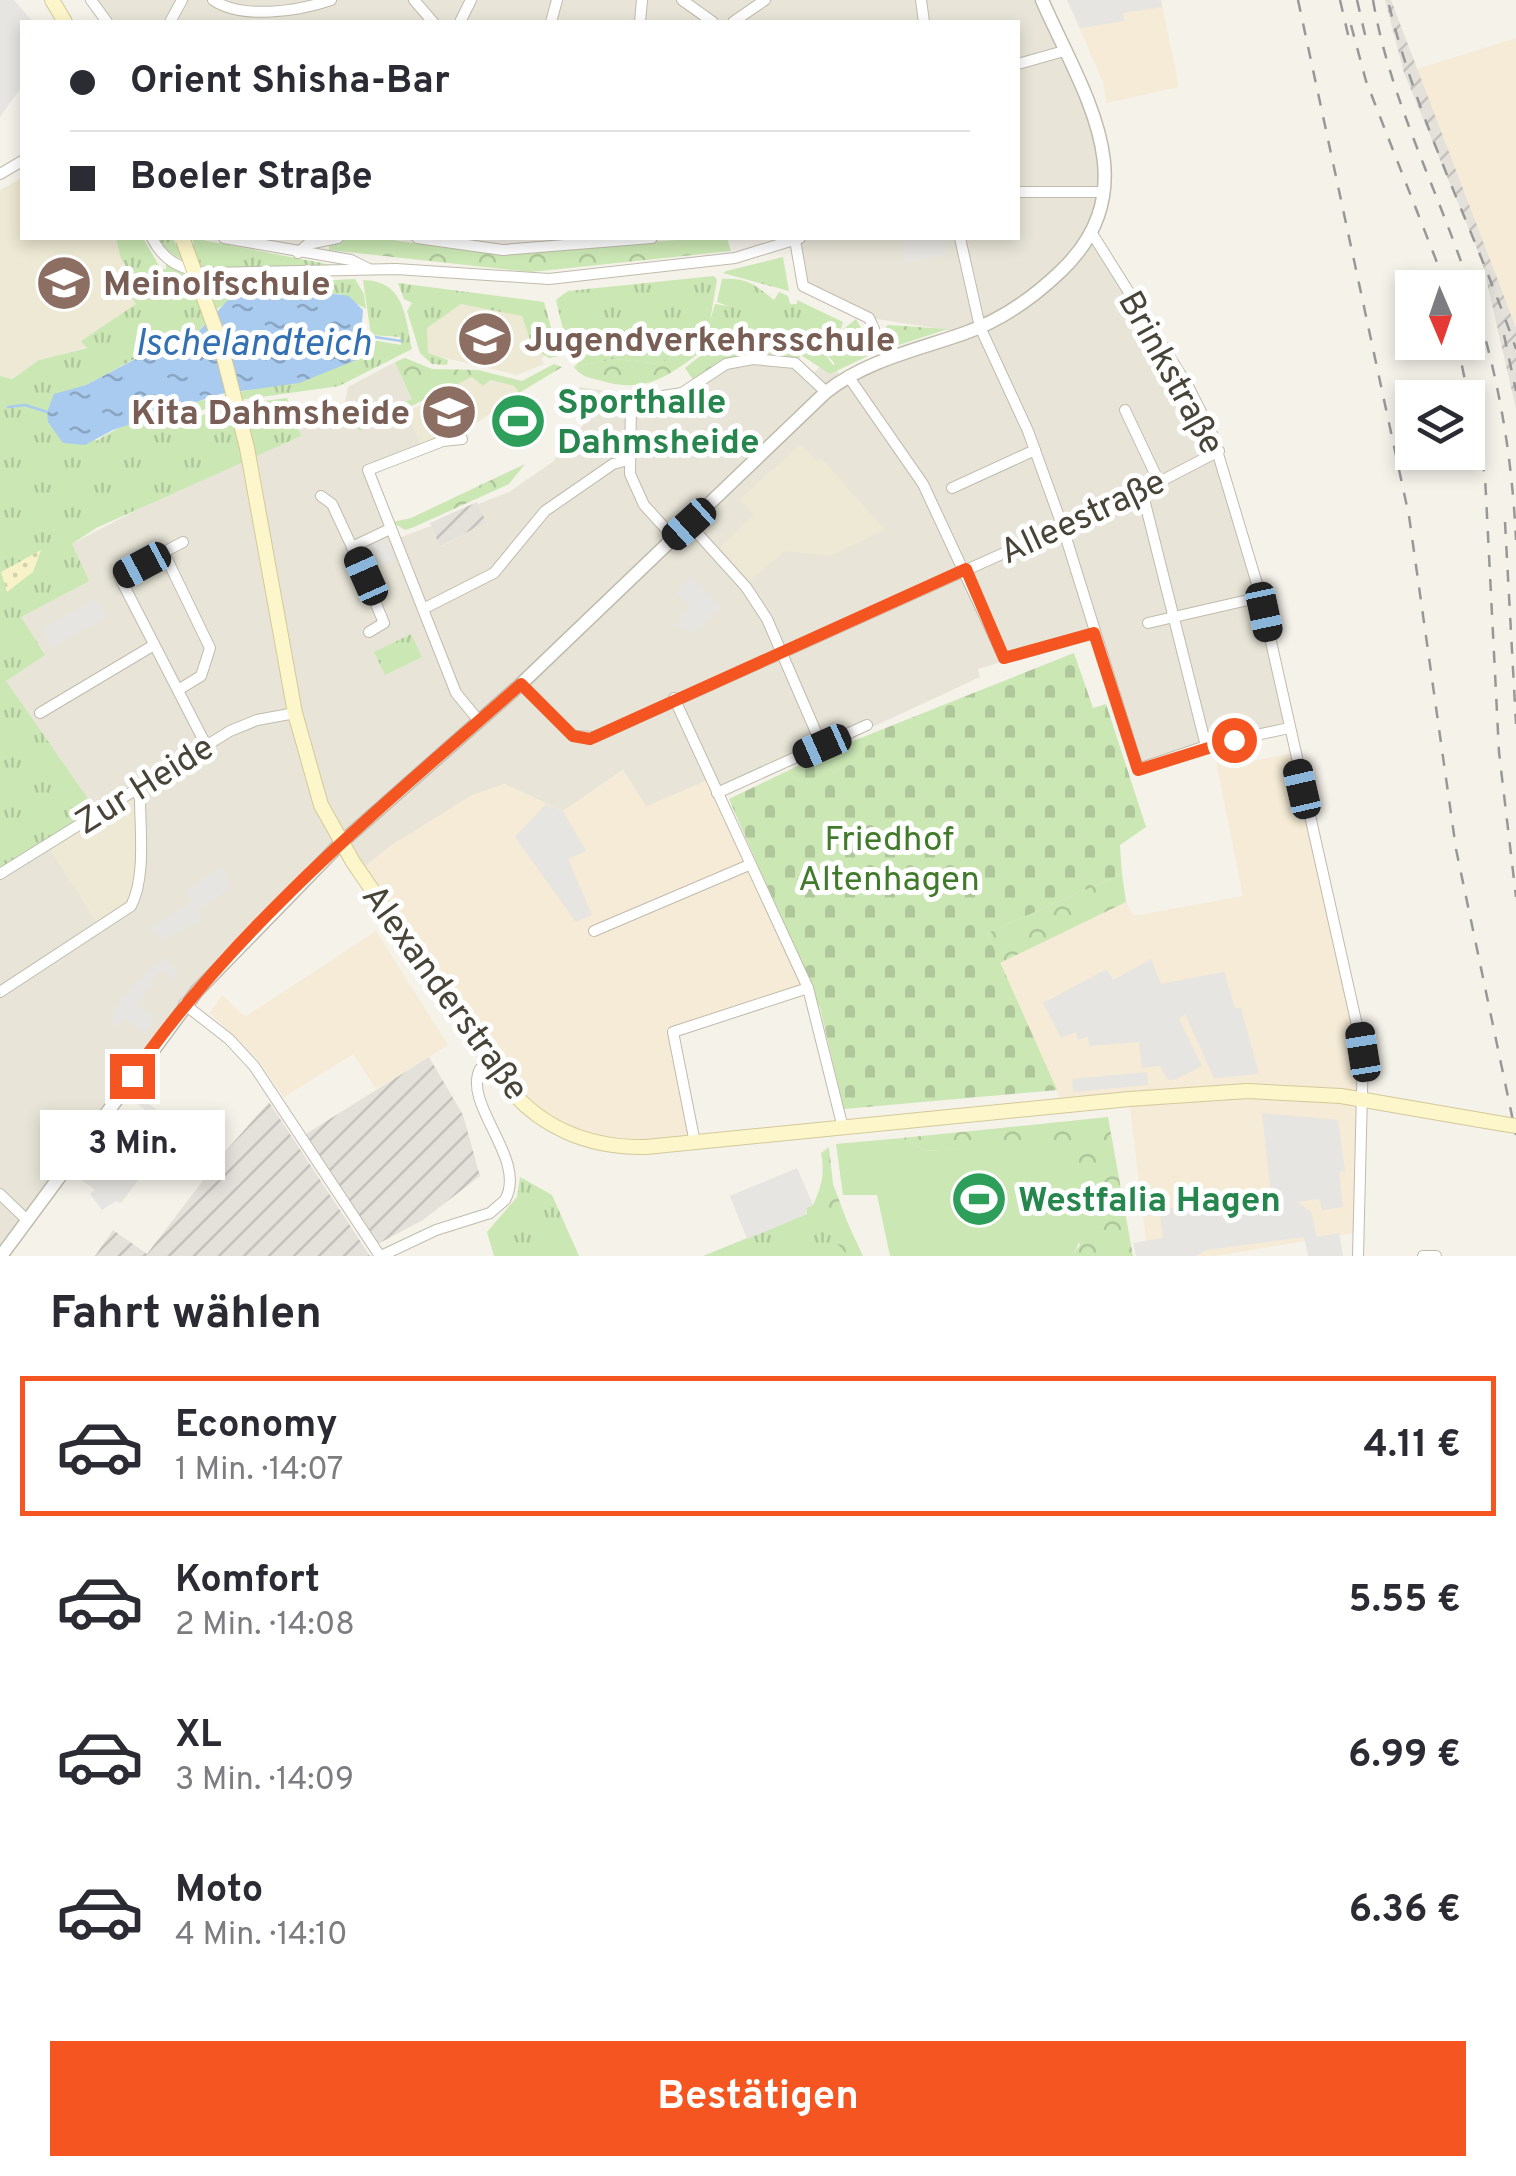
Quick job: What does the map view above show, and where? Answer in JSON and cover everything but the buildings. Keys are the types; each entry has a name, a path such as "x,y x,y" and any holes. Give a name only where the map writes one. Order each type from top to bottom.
{"main road":[{"name":"Alexanderstraße","path":"183,240 220,342 247,448 295,713 316,792 341,843 490,1062 530,1110 580,1139 632,1148 1184,1094 1270,1091 1364,1100 1516,1126"}],"street":[{"path":"213,0 253,10 295,10 331,0"},
{"path":"414,0 431,20"},
{"path":"682,0 710,20"},
{"path":"736,20 765,0"},
{"path":"1,1256 184,1004 341,843 521,684 826,392 848,376 980,327 1051,281 1094,236 1104,192 1099,129 1042,0"},
{"path":"1020,63 1064,52"},
{"path":"1020,192 1104,192"},
{"name":"Brinkstraße","path":"1094,236 1189,388 1219,451 1261,597 1356,1013 1364,1100 1358,1256"},
{"path":"153,240 163,256 184,270 239,274 370,269 549,279 734,258 794,240"},
{"path":"234,240 351,260 370,269"},
{"path":"298,253 308,244 328,240"},
{"path":"431,240 503,250 605,240"},
{"path":"797,240 803,286 869,318 874,329"},
{"path":"960,240 980,327 1035,450 1062,525 1138,770 1206,746 1289,728"},
{"path":"674,538 644,505 628,460 629,402 682,393 726,364 752,359 795,363 826,392"},
{"path":"848,376 924,484 1004,658 1094,633"},
{"path":"1125,410 1160,482"},
{"path":"462,439 368,470 456,693 480,721"},
{"path":"952,488 1035,450"},
{"name":"Alleestraße","path":"521,684 582,740 1142,491 1219,451"},
{"path":"424,608 494,573 545,511 613,464 628,460"},
{"path":"1142,491 1206,746"},
{"path":"321,496 332,504 384,623 368,632"},
{"path":"689,524 746,587 782,652 822,746"},
{"path":"352,547 390,529"},
{"path":"183,542 120,576 206,745"},
{"path":"164,553 210,648 201,676 178,690"},
{"path":"1148,624 1261,597"},
{"path":"40,713 154,644"},
{"path":"674,698 808,988 843,1128"},
{"name":"Zur Heide","path":"0,874 248,722 295,713"},
{"path":"717,792 867,725"},
{"path":"0,992 131,906 138,893 140,798 136,788"},
{"path":"594,930 748,865"},
{"path":"695,1143 673,1032 808,988"},
{"path":"184,1004 254,1066 381,1256 436,1230 490,1213 505,1200 510,1172 477,1086 480,1069 490,1062"},
{"path":"0,1194 27,1220"},
{"path":"1423,1256 1436,1256"}],"shaded area":[{"path":"0,0 14,0 31,20 20,20 20,89 0,117"},
{"path":"91,0 1045,0 1104,153 1094,236 1148,322 1222,458 1289,728 1138,769 1095,634 978,669 980,677 729,794 706,781 646,807 623,770 563,811 504,784 359,871 342,844 184,1005 0,1256 0,873 6,681 21,617 72,544 165,495 300,436 296,422 344,407 348,387 395,362 413,399 358,422 359,430 407,411 421,446 369,470 396,539 431,526 441,547 485,522 478,504 509,492 554,461 565,439 571,432 576,434 591,415 575,410 580,387 612,392 620,402 663,398 720,367 771,359 811,375 821,366 830,373 836,369 842,379 962,332 869,318 803,286 800,240 1020,240 1020,20 106,20"},
{"path":"1067,0 1161,0 1179,87 1106,103 1104,84"},
{"path":"1067,0 1161,0 1162,7 1123,13 1124,21 1080,28"},
{"path":"1385,0 1391,0 1516,328 1516,409 1482,261 1404,73"},
{"path":"1516,38 1516,328 1414,70"},
{"name":"Meinolfschule","path":"20,179 20,240 117,240 136,304 82,341 88,347 39,360 11,379 0,376 0,190"},
{"path":"904,240 944,240 948,255 904,263"},
{"name":"Jugendverkehrsschule","path":"461,304 509,311 530,320 546,355 541,358 544,364 517,375 428,354 427,328"},
{"name":"Kita Dahmsheide","path":"473,377 514,386 519,393 468,429 421,446 407,411 428,402 426,396"},
{"path":"801,444 816,461 822,459 885,530 830,556 785,551 749,581 720,547 754,515 740,499"},
{"path":"477,502 486,522 440,547 430,523"},
{"path":"380,540 388,542 395,560 368,570 362,550"},
{"path":"691,577 722,607 695,632 675,626 690,605 675,593"},
{"path":"96,598 108,616 50,648 43,628"},
{"path":"1231,748 1234,764 1294,753 1359,1030 1359,1232 1215,1256 1148,1256 1129,1099 1063,1106 1000,963 1126,902 1134,916 1243,896 1214,751"},
{"path":"623,771 646,806 706,781 717,793 808,988 673,1032 695,1143 619,1147 530,1111 359,871 390,846 472,795 504,784 563,811"},
{"path":"135,789 139,869 131,906 100,928 47,845"},
{"path":"546,804 563,811 586,851 568,859 592,915 576,922 515,837"},
{"path":"221,866 231,886 200,910 195,908 202,920 162,940 152,927 192,901 186,891"},
{"path":"376,931 448,1045 376,1089 353,1054 284,1097 254,1055 210,1013 222,995 245,1017"},
{"path":"164,957 178,973 174,979 160,970 151,983 155,986 149,987 137,1004 151,1015 153,1023 146,1033 124,1018 117,1028 111,1024 114,1018 110,1015 130,988"},
{"path":"1151,959 1161,984 1224,972 1235,1008 1241,1008 1259,1074 1214,1078 1185,1014 1179,1019 1202,1066 1176,1079 1168,1080 1160,1066 1142,1068 1139,1042 1089,1046 1088,1036 1078,1040 1076,1032 1061,1038 1043,1003 1099,973 1107,970 1113,980"},
{"path":"429,1057 463,1115 480,1176 423,1220 372,1247 301,1137"},
{"path":"1147,1072 1148,1085 1073,1092 1072,1079"},
{"path":"139,1097 163,1114 160,1119 165,1114 211,1147 201,1161 195,1157 191,1162 161,1140 169,1128 135,1102"},
{"path":"269,1102 370,1256 95,1256 113,1230 147,1254 224,1153"},
{"path":"1262,1113 1338,1120 1345,1171 1339,1172 1343,1207 1322,1210 1319,1199 1297,1202 1311,1212 1317,1237 1339,1233 1343,1256 1308,1256 1304,1237 1206,1250 1195,1256 1136,1256 1133,1243 1163,1238 1159,1210 1271,1194"},
{"path":"125,1115 147,1130 125,1165 141,1176 121,1203 116,1201 102,1210 90,1194 95,1190 80,1179 117,1127 123,1130 126,1126 121,1121"},
{"path":"797,1168 813,1205 806,1208 807,1214 747,1239 730,1196"}],"green space":[{"path":"116,240 144,240 161,269 166,269 166,261 222,276 230,285 355,279 364,294 366,309 340,294 278,299 258,292 245,294 218,308 198,332 168,341 86,385 54,395 96,441 156,413 293,380 358,359 361,338 401,345 400,337 371,335 363,280 387,286 395,293 404,312 412,349 339,386 239,400 169,419 173,424 240,404 287,398 301,436 96,528 72,544 89,581 21,617 45,655 6,681 98,813 0,873 0,376 12,379 39,360 87,348 81,341 136,304 125,277 130,273 121,259"},
{"path":"159,240 174,240 176,245 202,240 332,265 237,271 191,264 172,254"},
{"path":"395,240 510,253 673,240 728,240 731,251 531,272 329,250 329,243"},
{"path":"783,257 789,291 723,273 726,271"},
{"path":"714,276 717,280 710,321 715,304 728,306 717,302 722,279 739,280 774,300 779,292 788,296 790,304 797,304 797,300 843,322 840,332 856,319 863,332 858,332 862,347 835,364 806,344 763,334 739,333 710,347 710,323 706,339 659,364 615,359 574,367 579,362 570,359 556,300 568,291"},
{"path":"398,283 544,302 559,356 549,358 533,348 522,316 461,304 427,328 428,353 448,360 447,365 432,364 420,353 407,311 412,303 404,299"},
{"path":"887,325 948,329 874,353 830,374 801,355 798,360 742,360 715,367 693,380 685,368 724,341 747,334 812,345 833,365 862,347 857,332 876,340 885,334"},
{"path":"706,339 705,349 669,374 645,383 602,381 583,375 574,367 615,359 659,364"},
{"path":"405,358 432,369 478,370 522,381 554,364 562,367 519,393 514,386 490,380 483,386 472,377 359,431 357,422 412,399 395,362"},
{"path":"525,464 509,484 414,527 405,530 392,522 411,518"},
{"path":"411,634 422,657 385,675 374,652"},
{"name":"Friedhof Altenhagen","path":"1074,653 1093,708 1106,704 1146,827 1120,845 1122,874 987,933 1057,1090 844,1109 820,1008 729,799 833,749"},
{"path":"1122,874 1126,902 1000,963 987,933"},
{"path":"1108,1117 1133,1256 1071,1256 1080,1245 1053,1144 925,1151 902,1138"},
{"name":"Westfalia Hagen","path":"902,1138 925,1151 1053,1143 1069,1168 1083,1214 1079,1243 1071,1256 890,1256 877,1195 843,1195 836,1144"},
{"path":"829,1147 833,1184 860,1256 848,1256 806,1208 813,1205 819,1192 823,1174 821,1153"},
{"path":"520,1177 552,1195 579,1256 494,1256 487,1232 517,1197"},
{"path":"806,1208 842,1211 863,1256 703,1256 807,1214"}],"sand":[{"path":"41,550 33,572 7,592 1,572"}],"water":[{"name":"Ischelandteich","path":"258,292 349,296 363,310 359,359 299,383 220,394 113,430 85,445 63,443 48,422 47,412 54,394 86,385 185,333 198,332 228,300"}],"waterway":[{"path":"362,335 401,341"},
{"path":"8,407 25,405 47,412"}],"railway":[{"path":"1298,0 1409,516 1456,849 1516,1135"},
{"path":"1340,0 1349,39"},
{"path":"1357,0 1366,39"},
{"path":"1373,0 1391,74 1481,321 1507,445 1516,540"},
{"path":"1389,5 1415,93 1516,349"},
{"path":"1351,25 1366,81 1440,270"},
{"path":"1504,335 1516,391"},
{"path":"1461,360 1485,476 1499,752 1516,897"},
{"path":"1505,522 1516,724"}],"place":[{"name":"Meinolfschule","path":"64,283"},
{"name":"Jugendverkehrsschule","path":"485,339"},
{"name":"Kita Dahmsheide","path":"449,412"},
{"name":"Sporthalle Dahmsheide","path":"518,421"},
{"name":"Westfalia Hagen","path":"979,1199"}],"route":[{"path":"132,1076 184,1004 341,843 521,684 573,736 590,739 966,569 1004,658 1094,633 1138,770 1234,740"}]}
